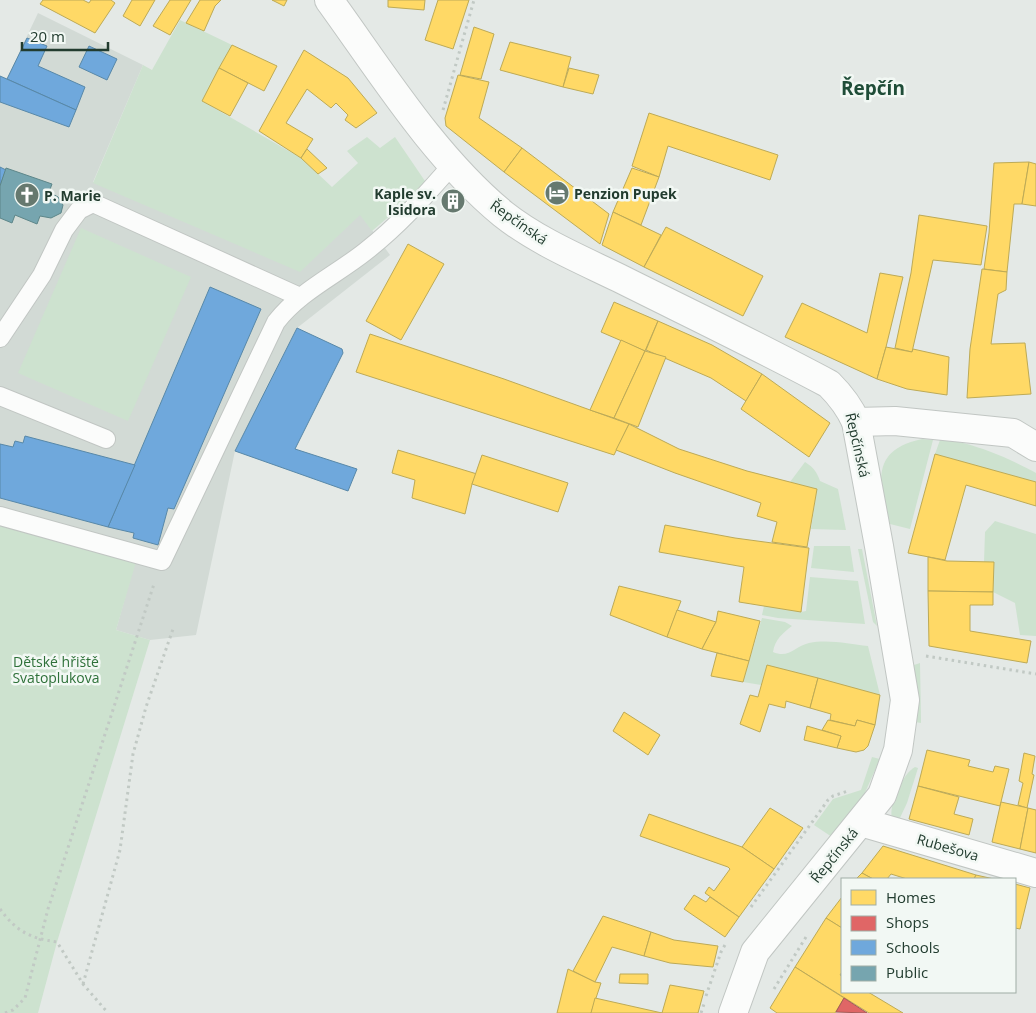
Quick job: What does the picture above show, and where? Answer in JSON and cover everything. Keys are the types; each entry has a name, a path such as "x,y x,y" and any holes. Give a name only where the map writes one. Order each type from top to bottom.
{"street":[{"name":"Řepčínská","path":"329,0 429,137 477,191 505,215 530,233 728,331 829,384 850,408 856,422 906,700 898,750 882,796 755,952 733,1013"},
{"path":"856,422 895,421 1025,428 1036,447"},
{"name":"Rubešova","path":"861,822 1036,873"}],"lane":[{"path":"0,516 162,561 276,322 286,309 300,297 388,234 452,165"},
{"path":"0,338 42,275 64,230 80,210 93,203 300,297"},
{"path":"0,396 106,439"}],"path":[{"path":"442,114 474,0"},
{"path":"5,1013 13,1010 25,998 48,909 162,561"},
{"path":"83,984 120,850 133,754 146,707 173,629"},
{"path":"897,651 1036,674"},
{"path":"751,908 828,800 833,796 850,790"},
{"path":"0,909 10,923 23,933 40,940 57,942 83,984 108,1013"},
{"path":"770,996 808,934"},
{"path":"701,1013 721,952 729,939"}],"shaded area":[{"path":"38,13 143,65 93,182 361,215 390,255 297,328 235,451 196,635 150,640 116,630 135,562 0,526 0,76 7,78"}],"green space":[{"path":"180,20 232,45 202,101 301,158 332,187 358,163 347,151 367,137 380,148 395,137 427,184 372,231 360,215 300,272 93,183 143,65 152,70"},
{"path":"81,228 191,277 128,421 18,373"},
{"path":"922,439 933,440 910,529 886,523 881,481 882,470 886,460 894,451 905,444"},
{"path":"940,440 963,443 1002,456 1036,473 1036,482 935,454"},
{"path":"805,462 818,475 820,481 838,489 846,530 811,529 817,489 790,482"},
{"path":"995,521 1036,534 1036,636 1020,635 1015,603 993,592 994,563 984,562 985,532"},
{"name":"Dětské hřiště Svatoplukova","path":"0,526 136,562 116,630 150,640 57,942 38,1013 0,1013"},
{"path":"814,546 850,546 854,572 811,568"},
{"path":"858,549 862,549 877,626 873,622"},
{"path":"810,577 858,581 865,624 778,618 762,615 764,606 801,612 806,611"},
{"path":"762,618 785,622 792,626 776,643 773,652 779,654 788,653 809,643 824,641 868,646 880,695 767,665 761,685 743,682"},
{"path":"920,663 921,723 915,722 917,696 914,665"},
{"path":"872,757 880,759 863,797 832,837 814,825 833,799 861,790"},
{"path":"915,767 918,768 907,803 898,822 892,819 891,813 894,798 901,782 910,770"}],"building: Homes":[{"path":"43,0 83,0 89,3 91,0 111,0 115,3 95,33 40,4"},
{"path":"132,0 155,0 140,26 123,16"},
{"path":"170,0 191,0 170,35 153,26"},
{"path":"200,0 221,0 215,6 204,31 186,23"},
{"path":"272,0 287,0 284,6"},
{"path":"388,0 425,0 424,10 388,7"},
{"path":"438,0 469,0 453,49 425,40"},
{"path":"474,27 494,34 481,79 460,75"},
{"path":"510,42 571,57 563,87 500,70"},
{"path":"232,45 277,66 264,91 219,68"},
{"path":"304,50 348,78 377,113 356,128 345,120 348,115 336,103 331,108 307,89 286,123 313,139 301,158 259,131"},
{"path":"219,68 248,83 230,116 202,101"},
{"path":"569,68 599,75 593,94 563,87"},
{"path":"458,75 489,82 479,118 522,148 504,172 446,126 445,118"},
{"path":"649,113 778,155 770,180 668,146 659,177 632,166"},
{"name":"Penzion Pupek","path":"522,148 609,214 600,244 504,172"},
{"path":"307,149 327,168 318,174 301,158"},
{"path":"1029,162 1022,204 1014,204 1007,272 984,269 989,233 994,163"},
{"path":"1029,162 1036,164 1036,206 1022,204"},
{"path":"632,168 659,177 641,225 613,212"},
{"path":"613,212 661,235 644,267 602,245"},
{"path":"919,215 987,226 981,265 933,260 912,352 895,348 911,273"},
{"path":"666,227 763,276 743,316 644,267"},
{"path":"408,244 444,264 401,340 366,321"},
{"path":"982,269 1007,272 1006,290 998,294 991,344 1025,343 1031,394 967,398 970,349"},
{"path":"880,273 903,277 877,379 785,337 802,303 867,333"},
{"path":"614,302 658,321 645,351 601,332"},
{"path":"658,321 712,345 762,374 746,401 711,378 646,350"},
{"path":"370,334 629,424 614,455 356,372"},
{"path":"621,340 645,351 614,418 590,410"},
{"path":"886,347 912,352 913,349 949,357 947,395 907,389 877,379"},
{"path":"645,351 666,357 638,427 614,418"},
{"path":"762,374 830,423 809,457 741,409"},
{"path":"629,424 679,449 747,471 817,489 807,547 772,542 777,522 757,516 761,503 616,450"},
{"path":"398,450 477,474 472,484 465,514 412,498 415,480 392,473"},
{"path":"935,454 1036,482 1036,506 966,485 945,560 908,553"},
{"path":"482,455 568,483 558,512 472,484"},
{"path":"665,525 735,538 809,548 801,612 739,602 744,567 659,552"},
{"path":"928,557 947,561 994,562 993,592 928,591"},
{"path":"619,586 681,601 667,637 610,615"},
{"path":"928,591 993,592 993,605 970,605 970,631 1031,641 1027,663 929,646"},
{"path":"677,610 716,622 702,649 667,637"},
{"path":"718,611 760,621 749,661 702,649 716,622"},
{"path":"717,653 749,661 743,682 711,676"},
{"path":"767,665 818,678 810,708 786,701 785,708 769,704 760,732 740,724 750,695 758,697"},
{"path":"818,678 880,695 875,725 857,720 855,726 830,720 831,714 810,708"},
{"path":"624,712 660,735 648,755 613,731"},
{"path":"828,720 855,726 857,720 875,725 868,746 864,750 856,752 837,748 841,736 822,730"},
{"path":"807,726 841,736 837,748 804,740"},
{"path":"927,750 970,760 968,766 993,772 995,766 1009,769 1000,806 918,786"},
{"path":"1024,753 1035,756 1032,774 1034,775 1027,808 1018,805 1023,783 1019,781"},
{"path":"918,786 959,797 954,814 973,819 969,835 909,819"},
{"path":"1001,802 1028,808 1020,849 992,842"},
{"path":"770,808 803,828 774,869 742,847"},
{"path":"1028,808 1036,810 1036,853 1020,849"},
{"path":"649,814 742,847 774,869 739,917 705,893 709,887 714,891 730,869 640,836"},
{"path":"883,846 976,875 974,878 904,878 891,874 888,878 871,878 862,873"},
{"path":"862,873 871,878 857,878"},
{"path":"976,875 990,878 974,878"},
{"path":"1016,884 1030,888 1020,929 1016,928"},
{"path":"694,895 706,902 710,897 739,917 725,937 684,909"},
{"path":"841,898 841,927 826,918"},
{"path":"603,916 651,932 644,956 612,947 595,982 573,971"},
{"path":"826,918 841,927 841,993 870,993 903,1013 869,1013 795,967"},
{"path":"651,932 674,940 718,946 713,967 670,963 644,956"},
{"path":"795,967 844,998 835,1013 777,1013 770,1008"},
{"path":"568,969 601,983 591,1013 557,1013"},
{"path":"620,974 648,974 648,984 619,983"},
{"path":"670,985 704,991 698,1013 662,1013"},
{"path":"595,998 662,1013 591,1013"}],"building: Shops":[{"path":"844,998 867,1013 836,1012"}],"building: Schools":[{"path":"27,38 47,46 38,66 85,87 76,110 7,79"},
{"path":"89,46 117,59 107,80 79,67"},
{"path":"0,76 76,110 69,127 0,102"},
{"path":"0,167 6,170 0,186"},
{"path":"210,287 261,309 174,509 168,508 158,545 133,538 134,533 108,527"},
{"path":"297,328 342,349 343,353 295,449 357,469 348,491 235,451"},
{"path":"25,436 135,465 108,527 0,498 0,444 13,447 15,441 23,443"}],"building: Public":[{"name":"P. Marie","path":"6,168 52,184 49,192 58,197 63,205 61,213 51,218 40,216 37,224 15,215 12,223 0,218 0,186"},
{"name":"Kaple sv. Isidora","path":"451,194 459,198 454,208 446,203"}],"place":[{"name":"Penzion Pupek","path":"557,193"},
{"name":"P. Marie","path":"27,195"},
{"name":"Kaple sv. Isidora","path":"453,201"}],"district":[{"name":"Řepčín","path":"873,88"}]}
